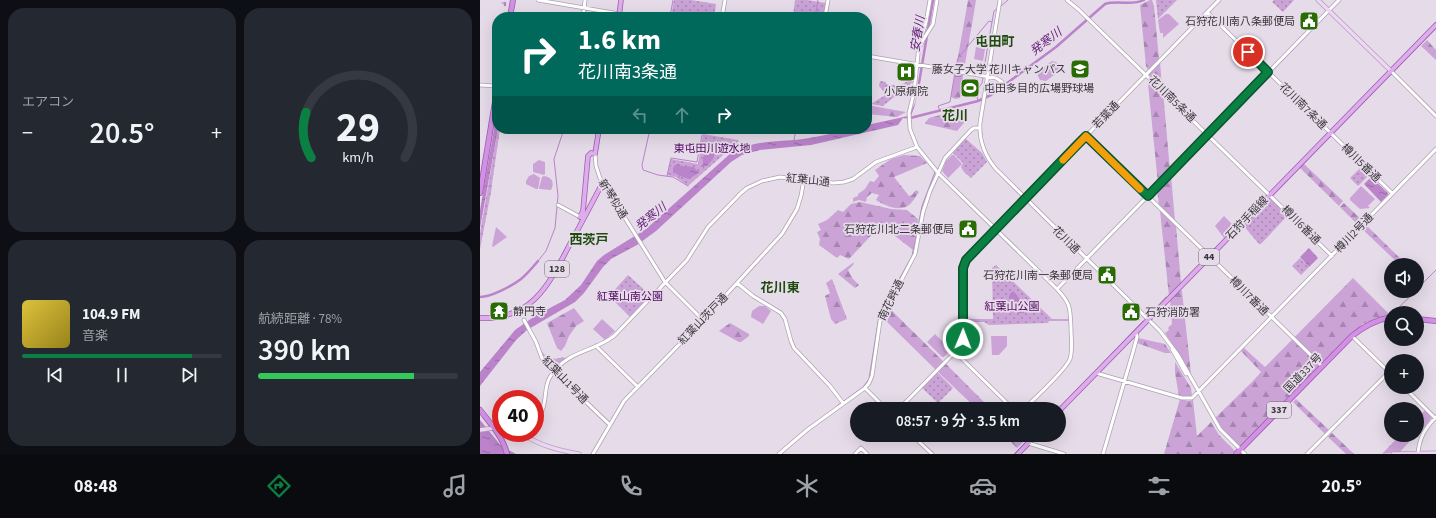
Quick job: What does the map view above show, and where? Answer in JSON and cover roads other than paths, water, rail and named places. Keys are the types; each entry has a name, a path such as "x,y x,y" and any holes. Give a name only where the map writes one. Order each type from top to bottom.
{"highway":[{"path":"510,12 512,0"},
{"path":"480,193 492,114"},
{"path":"480,177 489,134"},
{"path":"1424,319 1436,320"},
{"name":"国道337号","path":"1240,453 1352,336 1368,325 1384,320"},
{"name":"国道337号","path":"1240,453 1352,336"},
{"path":"480,405 492,423"},
{"path":"480,410 492,424"},
{"path":"504,442 509,454"}],"main road":[{"path":"620,12 621,0"},
{"path":"1318,0 1391,71"},
{"name":"石狩手稲線","path":"1066,404 1436,26"},
{"name":"128","path":"582,218 584,211 588,156 590,154 595,154 598,134"},
{"name":"128","path":"480,318 498,317 512,313 526,306 537,298 551,279 582,218 603,182"},
{"path":"480,430 492,428"},
{"path":"539,442 547,447 579,454"},
{"path":"1018,454 1028,443"},
{"path":"1394,454 1436,453"}],"street":[{"path":"538,0 602,12"},
{"path":"585,12 586,0"},
{"path":"723,12 725,0"},
{"path":"826,12 828,0"},
{"path":"930,0 926,22 920,39 919,51 921,66 909,113 910,126 917,147 938,172 1066,298 1070,307 1070,358 1066,366 1031,402"},
{"path":"919,51 925,36 934,24 937,0"},
{"name":"花川通","path":"999,0 985,77 979,128 980,142 989,163 995,171 1148,320 1168,342 1219,431 1240,453"},
{"name":"花川南5条通","path":"1067,0 1085,15 1270,195"},
{"name":"若葉通","path":"906,402 960,346 964,335 964,263 968,257 1219,0"},
{"path":"1057,289 1339,0"},
{"name":"花川南7条通","path":"1207,12 1330,133"},
{"path":"872,57 998,79 1002,82"},
{"path":"1391,71 1436,116"},
{"path":"480,85 492,86"},
{"name":"南花畔通","path":"865,388 872,376 880,321 915,254 923,212 938,172 946,156 971,130 974,128 979,128"},
{"name":"樽川5番通","path":"1330,133 1392,194"},
{"name":"樽川7番通","path":"1086,136 1322,366"},
{"name":"紅葉山通","path":"544,405 548,383 554,372 571,356 606,342 614,336 692,254 708,227 747,188 762,181 785,177 834,183 844,182 853,179 876,162 917,147"},
{"name":"樽川2号通","path":"1198,393 1436,149"},
{"name":"新琴似通","path":"595,154 597,170 603,182 665,282 703,320"},
{"name":"紅葉山茨戸通","path":"593,454 622,403 703,320 786,229 799,204 804,179"},
{"name":"樽川6番通","path":"1270,195 1332,256"},
{"path":"558,205 582,218"},
{"path":"737,283 749,293 781,313 785,319 794,348 843,402"},
{"name":"紅葉山1号通","path":"524,320 537,345 541,358 609,424"},
{"path":"1103,454 1137,337 1136,332"},
{"path":"1352,336 1384,367"},
{"path":"596,346 638,386"},
{"path":"955,352 1007,402"},
{"path":"1096,373 1184,399 1192,398 1198,393"},
{"path":"1308,454 1346,414 1384,379"},
{"path":"779,454 807,430 865,388 879,402"},
{"path":"1411,394 1436,417 1428,425 1422,436 1418,454"},
{"path":"919,442 932,454"},
{"path":"1028,443 1064,454"},
{"path":"855,454 861,448 867,454"}],"water":[{"path":"920,79 915,105 911,116 918,117 912,119 903,118 898,125 872,131 872,124 908,116 915,103"},
{"path":"493,134 497,134 480,228 480,210"},
{"path":"831,134 859,134 811,145 760,150 742,155 731,162 656,231 637,245 611,259 575,302 527,330 516,340 480,386 480,372 515,330 535,316 565,300 581,285 597,261 646,229 731,153 741,148 760,143 817,137"},
{"path":"707,143 717,144 719,148 713,159 703,169 705,146"},
{"path":"679,164 681,166 694,167 700,172 689,179 680,176 678,180 679,174 673,173 673,168 675,165"},
{"path":"1371,177 1388,193 1388,195 1381,202 1364,184"},
{"path":"1309,248 1318,258 1309,267 1300,257"},
{"path":"1013,291 1019,300 1024,301 1028,306 1028,308 1023,309 1024,313 1015,313 1012,310 1013,305 1009,297"},
{"path":"480,420 492,435 492,442 498,442 502,447 516,454 480,454"}],"waterway":[{"path":"671,12 673,0"},
{"path":"816,12 818,0"},
{"name":"安春川","path":"919,83 933,0"},
{"path":"1001,6 1008,0"},
{"name":"発寒川","path":"914,117 978,101 991,95 1056,47 1105,4 1135,3 1144,0"},
{"path":"955,69 958,58 989,21 992,22 994,11 998,8"},
{"path":"983,74 992,22"},
{"path":"940,111 938,106 950,102 955,72"},
{"path":"978,101 976,92 982,83 983,77"},
{"path":"538,261 546,251 555,228 558,196 554,159 562,134"},
{"path":"649,134 642,165 643,170 658,175 673,177 688,186"},
{"path":"794,140 795,134"},
{"path":"667,176 671,158 697,162 702,135"},
{"path":"844,401 863,387 869,379 879,316 912,256 922,206 935,172"},
{"path":"480,297 485,297 501,291 517,282 538,261"},
{"path":"1424,282 1436,270"},
{"path":"1156,308 1166,297"},
{"path":"1400,306 1409,298"},
{"path":"1149,315 1152,311"},
{"path":"1100,366 1143,321"},
{"path":"1065,402 1098,368"},
{"path":"1014,454 1026,442"}],"place":[{"name":"石狩花川南八条郵便局","path":"1309,21"},
{"name":"藤女子大学 花川キャンパス","path":"1080,69"},
{"name":"小原病院","path":"906,72"},
{"name":"屯田多目的広場野球場","path":"970,88"},
{"name":"石狩花川北二条郵便局","path":"968,229"},
{"name":"石狩花川南一条郵便局","path":"1107,275"},
{"name":"静円寺","path":"499,311"},
{"name":"石狩消防署","path":"1131,312"}],"district":[{"name":"屯田町","path":"995,42"},
{"name":"花川","path":"955,116"},
{"name":"西茨戸","path":"589,240"},
{"name":"花川東","path":"780,288"}],"park label":[{"name":"東屯田川遊水地","path":"712,148"},
{"name":"紅葉山南公園","path":"630,296"},
{"name":"紅葉山公園","path":"1012,306"}]}
